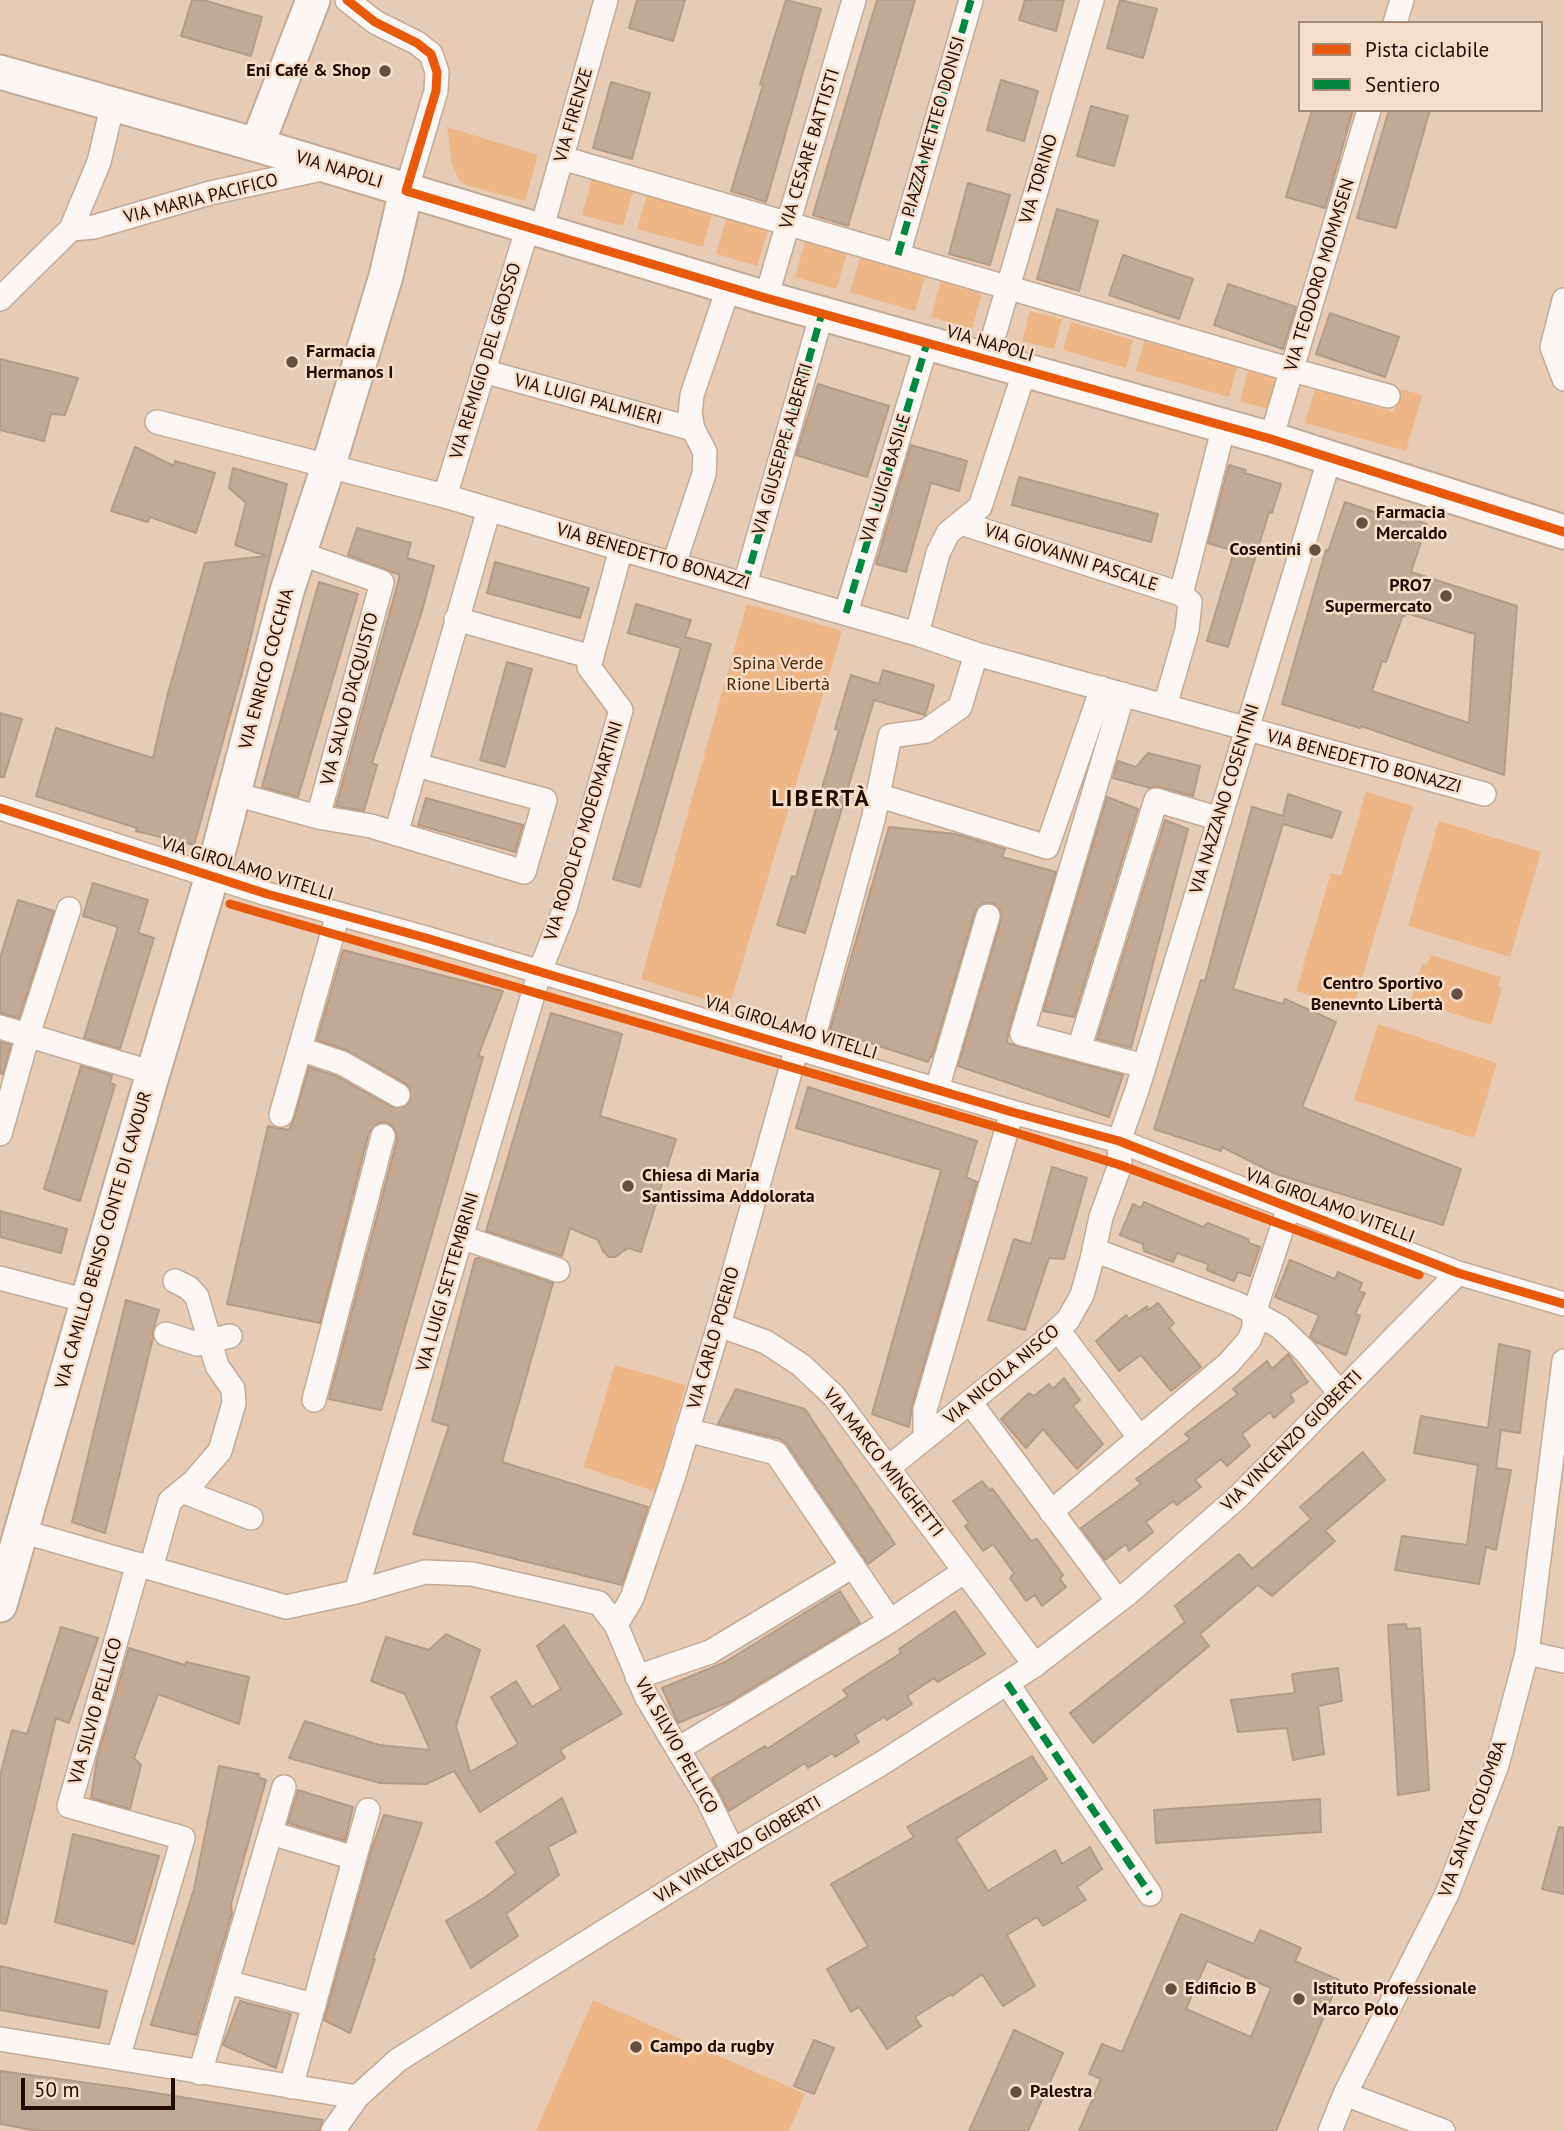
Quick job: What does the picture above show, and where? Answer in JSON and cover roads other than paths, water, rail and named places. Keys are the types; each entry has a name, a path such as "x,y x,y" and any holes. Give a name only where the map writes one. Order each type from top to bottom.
{"main road":[{"path":"257,145 313,0"},
{"name":"VIA NAPOLI","path":"0,72 257,145 766,298 1272,439 1564,532"},
{"name":"VIA ENRICO COCCHIA","path":"212,876 299,553 386,276 406,191"},
{"name":"VIA CAMILLO BENSO CONTE DI CAVOUR","path":"0,1605 152,1073 212,876"}],"street":[{"path":"346,0 375,22 417,43 431,54 438,72 436,91 406,191"},
{"name":"VIA FIRENZE","path":"534,229 562,158 606,0"},
{"name":"VIA CESARE BATTISTI","path":"766,298 854,0"},
{"name":"PIAZZA METTEO DONISI","path":"898,255 971,0"},
{"name":"VIA TORINO","path":"987,359 1092,0"},
{"path":"1396,21 1402,0"},
{"path":"0,299 71,229 99,162 113,103"},
{"name":"VIA TEODORO MOMMSEN","path":"1272,439 1368,112"},
{"path":"562,158 1388,396"},
{"name":"VIA MARIA PACIFICO","path":"71,229 94,227 210,193 330,167"},
{"name":"VIA REMIGIO DEL GROSSO","path":"445,495 483,371 534,229"},
{"path":"674,564 704,474 705,452 693,429 691,396 729,286"},
{"path":"1564,300 1552,347 1564,379"},
{"name":"VIA GIUSEPPE ALBERTI","path":"745,584 822,313"},
{"name":"VIA LUIGI BASILE","path":"846,613 927,342"},
{"path":"917,634 937,552 948,533 980,507 1025,370"},
{"name":"VIA LUIGI PALMIERI","path":"483,371 693,429"},
{"path":"157,422 329,464"},
{"path":"1166,706 1187,630 1190,602 1181,594 1224,426"},
{"name":"VIA NAZZANO COSENTINI","path":"1119,1141 1330,457"},
{"name":"VIA BENEDETTO BONAZZI","path":"329,464 445,495 917,634 976,654 1484,794"},
{"path":"396,834 489,509"},
{"name":"VIA GIOVANNI PASCALE","path":"961,523 1181,594"},
{"path":"456,619 592,657 621,549"},
{"name":"VIA SALVO D'ACQUISTO","path":"299,553 382,582 318,817"},
{"path":"976,654 960,707 926,731 890,736 877,795 1047,847 1112,691"},
{"name":"VIA RODOLFO MOEOMARTINI","path":"540,971 565,908 621,710 589,667 592,657"},
{"path":"1112,691 1022,1034 1144,1066"},
{"path":"235,794 318,817 371,827 524,872 545,800 416,765"},
{"name":"VIA GIROLAMO VITELLI","path":"804,1048 873,820 877,795"},
{"path":"1079,1049 1156,800 1220,819"},
{"name":"VIA GIROLAMO VITELLI","path":"0,808 338,914 1119,1141 1458,1273 1564,1304"},
{"path":"0,1134 28,1035 69,909"},
{"name":"VIA GIROLAMO VITELLI","path":"281,1115 338,914"},
{"path":"937,1089 988,916"},
{"name":"VIA LUIGI SETTEMBRINI","path":"356,1592 540,971"},
{"path":"0,1027 152,1073"},
{"name":"VIA CARLO POERIO","path":"616,1625 632,1598 687,1430 804,1048"},
{"path":"300,1049 341,1063 398,1095"},
{"path":"925,1438 925,1409 1012,1112"},
{"path":"314,1400 383,1136"},
{"name":"VIA NICOLA NISCO","path":"888,1468 1068,1320 1082,1295 1101,1217 1120,1165 1119,1141"},
{"path":"1051,1512 1229,1363 1249,1340 1254,1328 1254,1313 1289,1207"},
{"path":"461,1237 558,1270"},
{"path":"1094,1250 1238,1304 1280,1327 1305,1351 1340,1393"},
{"name":"VIA VINCENZO GIOBERTI","path":"333,2131 357,2097 398,2060 733,1851 879,1766 1035,1665 1118,1601 1238,1497 1458,1273"},
{"path":"0,1278 87,1301"},
{"name":"VIA SILVIO PELLICO","path":"118,2058 183,1838 69,1806 144,1566 170,1501 194,1481 220,1451 234,1403 233,1389 217,1366 220,1337 197,1297 189,1288 175,1281"},
{"name":"VIA MARCO MINGHETTI","path":"719,1325 766,1342 801,1365 834,1396 1035,1665"},
{"path":"1058,1330 1140,1438"},
{"path":"166,1334 197,1344 220,1337"},
{"name":"VIA SANTA COLOMBA","path":"1330,2131 1345,2094 1447,1894 1497,1765 1527,1653 1564,1361"},
{"path":"970,1402 1118,1601"},
{"path":"687,1430 776,1453 890,1621"},
{"path":"182,1491 251,1518"},
{"name":"VIA SILVIO PELLICO","path":"20,1531 286,1606 356,1592 425,1572 472,1574 599,1603 616,1625 646,1696 707,1798 733,1851"},
{"path":"638,1677 710,1652 853,1566"},
{"path":"678,1749 890,1621 965,1571"},
{"path":"1527,1653 1564,1661"},
{"path":"1007,1683 1150,1894"},
{"path":"200,2073 284,1787"},
{"path":"291,2087 368,1810"},
{"path":"271,1833 354,1858"},
{"path":"227,1982 314,2005"},
{"path":"0,2039 357,2097"},
{"path":"1345,2094 1443,2131"}],"place":[{"name":"Eni Café & Shop","path":"385,71"},
{"name":"Farmacia Hermanos I","path":"292,362"},
{"name":"Farmacia Mercaldo","path":"1362,523"},
{"name":"Cosentini","path":"1315,550"},
{"name":"PRO7 Supermercato","path":"1446,596"},
{"name":"Centro Sportivo Benevnto Libertà","path":"1457,994"},
{"name":"Chiesa di Maria Santissima Addolorata","path":"628,1186"},
{"name":"Edificio B","path":"1171,1989"},
{"name":"Istituto Professionale Marco Polo","path":"1299,1999"},
{"name":"Campo da rugby","path":"636,2047"},
{"name":"Palestra","path":"1016,2092"}],"district":[{"name":"LIBERTÀ","path":"821,799"}],"park label":[{"name":"Spina Verde Rione Libertà","path":"778,674"}]}
